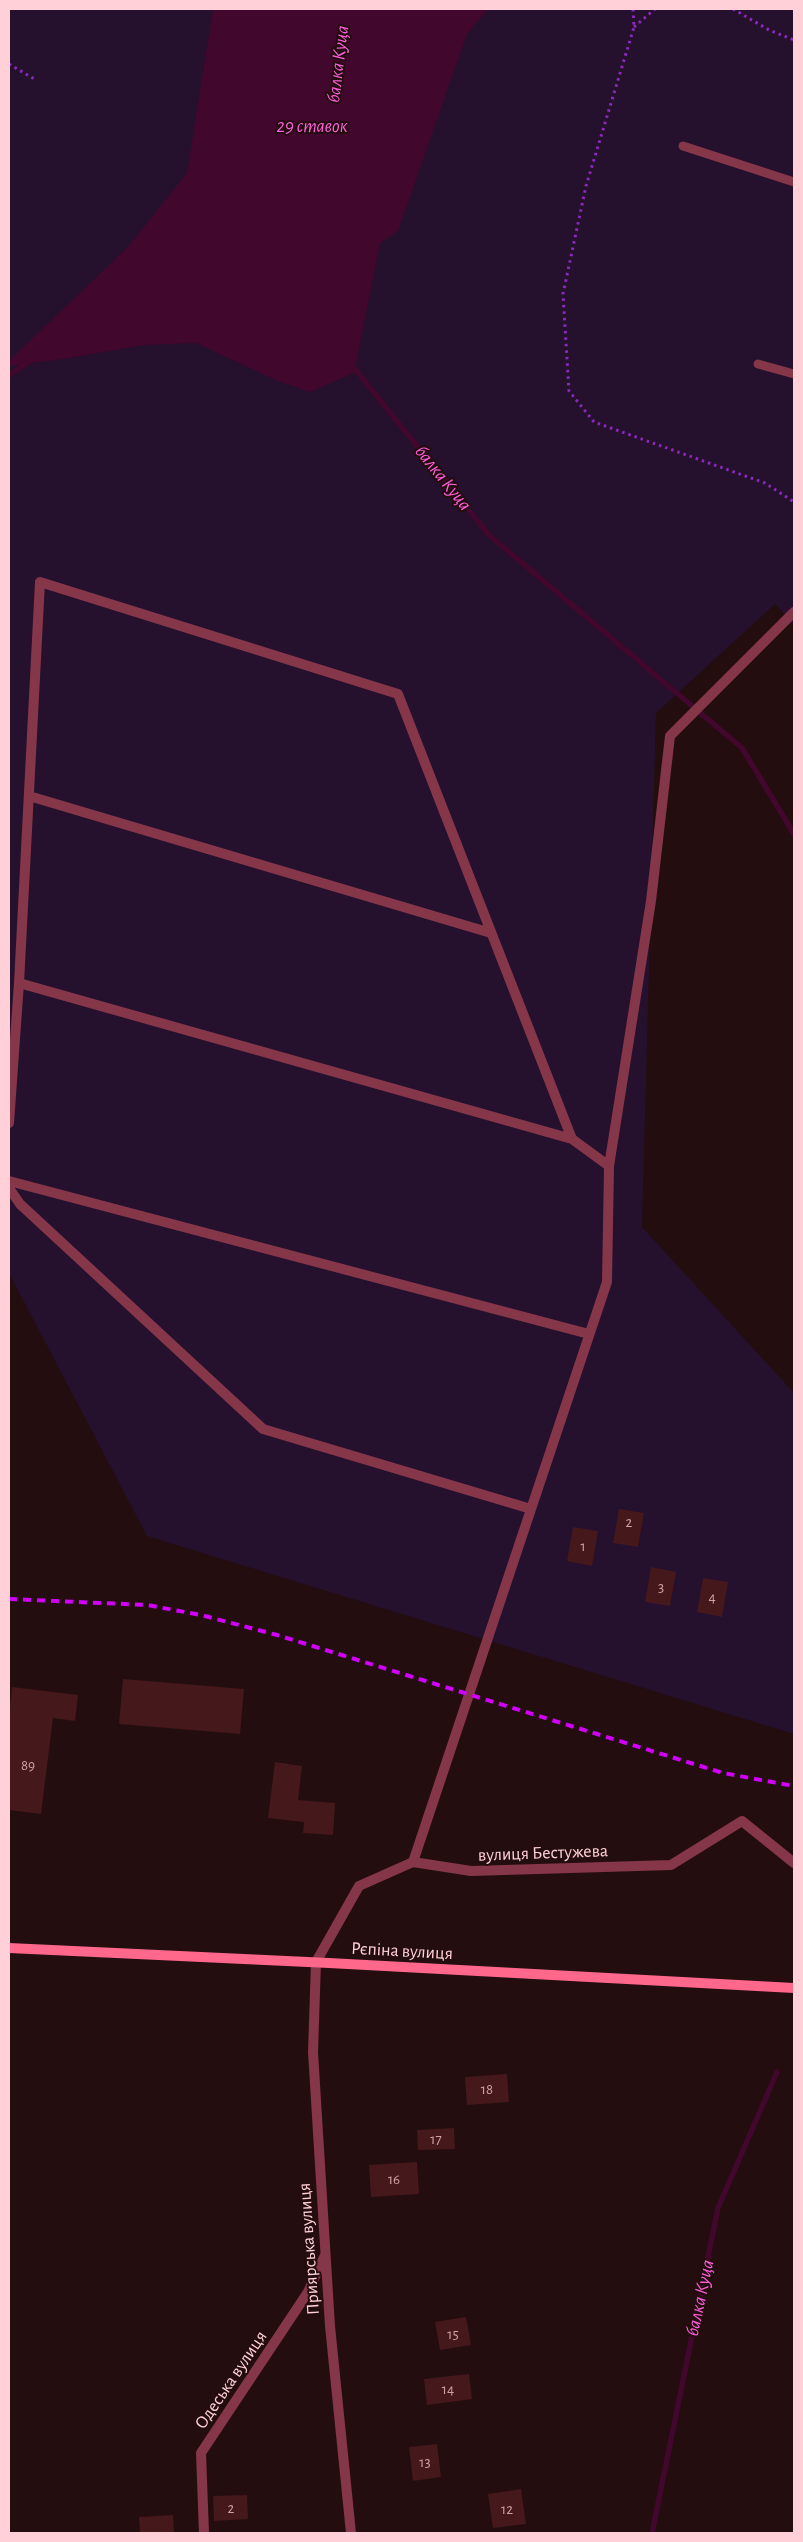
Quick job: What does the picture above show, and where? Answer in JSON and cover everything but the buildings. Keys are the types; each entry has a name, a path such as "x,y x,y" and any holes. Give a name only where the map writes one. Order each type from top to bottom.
{"street":[{"path":"9,1123 19,983 40,582 398,694 572,1139"},
{"path":"316,1962 359,1886 413,1862 607,1282 609,1166 651,901 670,736 794,612"},
{"path":"29,796 491,933"},
{"path":"19,983 572,1139 609,1166"},
{"path":"9,1181 589,1334"},
{"path":"9,1188 20,1204 264,1429 531,1509"},
{"name":"вулиця Бестужева","path":"413,1862 471,1871 671,1865 742,1821 794,1863"},
{"name":"Рєпіна вулиця","path":"9,1948 316,1962 794,1988"},
{"name":"Приярська вулиця","path":"316,1962 313,2052 330,2326 351,2533"},
{"name":"Одеська вулиця","path":"204,2533 202,2453 308,2292 326,2255"}],"lane":[{"path":"683,146 794,182"},
{"path":"758,364 794,374"}],"path":[{"path":"633,9 634,28 586,186 563,294 569,391 594,422 765,483 794,502"},
{"path":"634,28 655,9"},
{"path":"733,9 768,30 794,40"},
{"path":"9,64 36,80"}],"shaded area":[{"path":"9,9 794,9 794,625 775,604 656,713 642,1227 794,1393 794,1734 147,1536 9,1273"}],"water":[{"name":"29 ставок","path":"213,9 488,9 467,34 398,231 380,243 354,373 310,392 278,381 196,343 144,345 9,366 9,361 128,247 187,173"}],"waterway":[{"path":"9,375 30,361"},
{"name":"балка Куца","path":"350,363 489,535 742,748 794,834"},
{"name":"балка Куца","path":"652,2533 718,2208 777,2072"}],"railway":[{"path":"9,1599 147,1605 201,1615 277,1635 723,1773 794,1786"}]}
